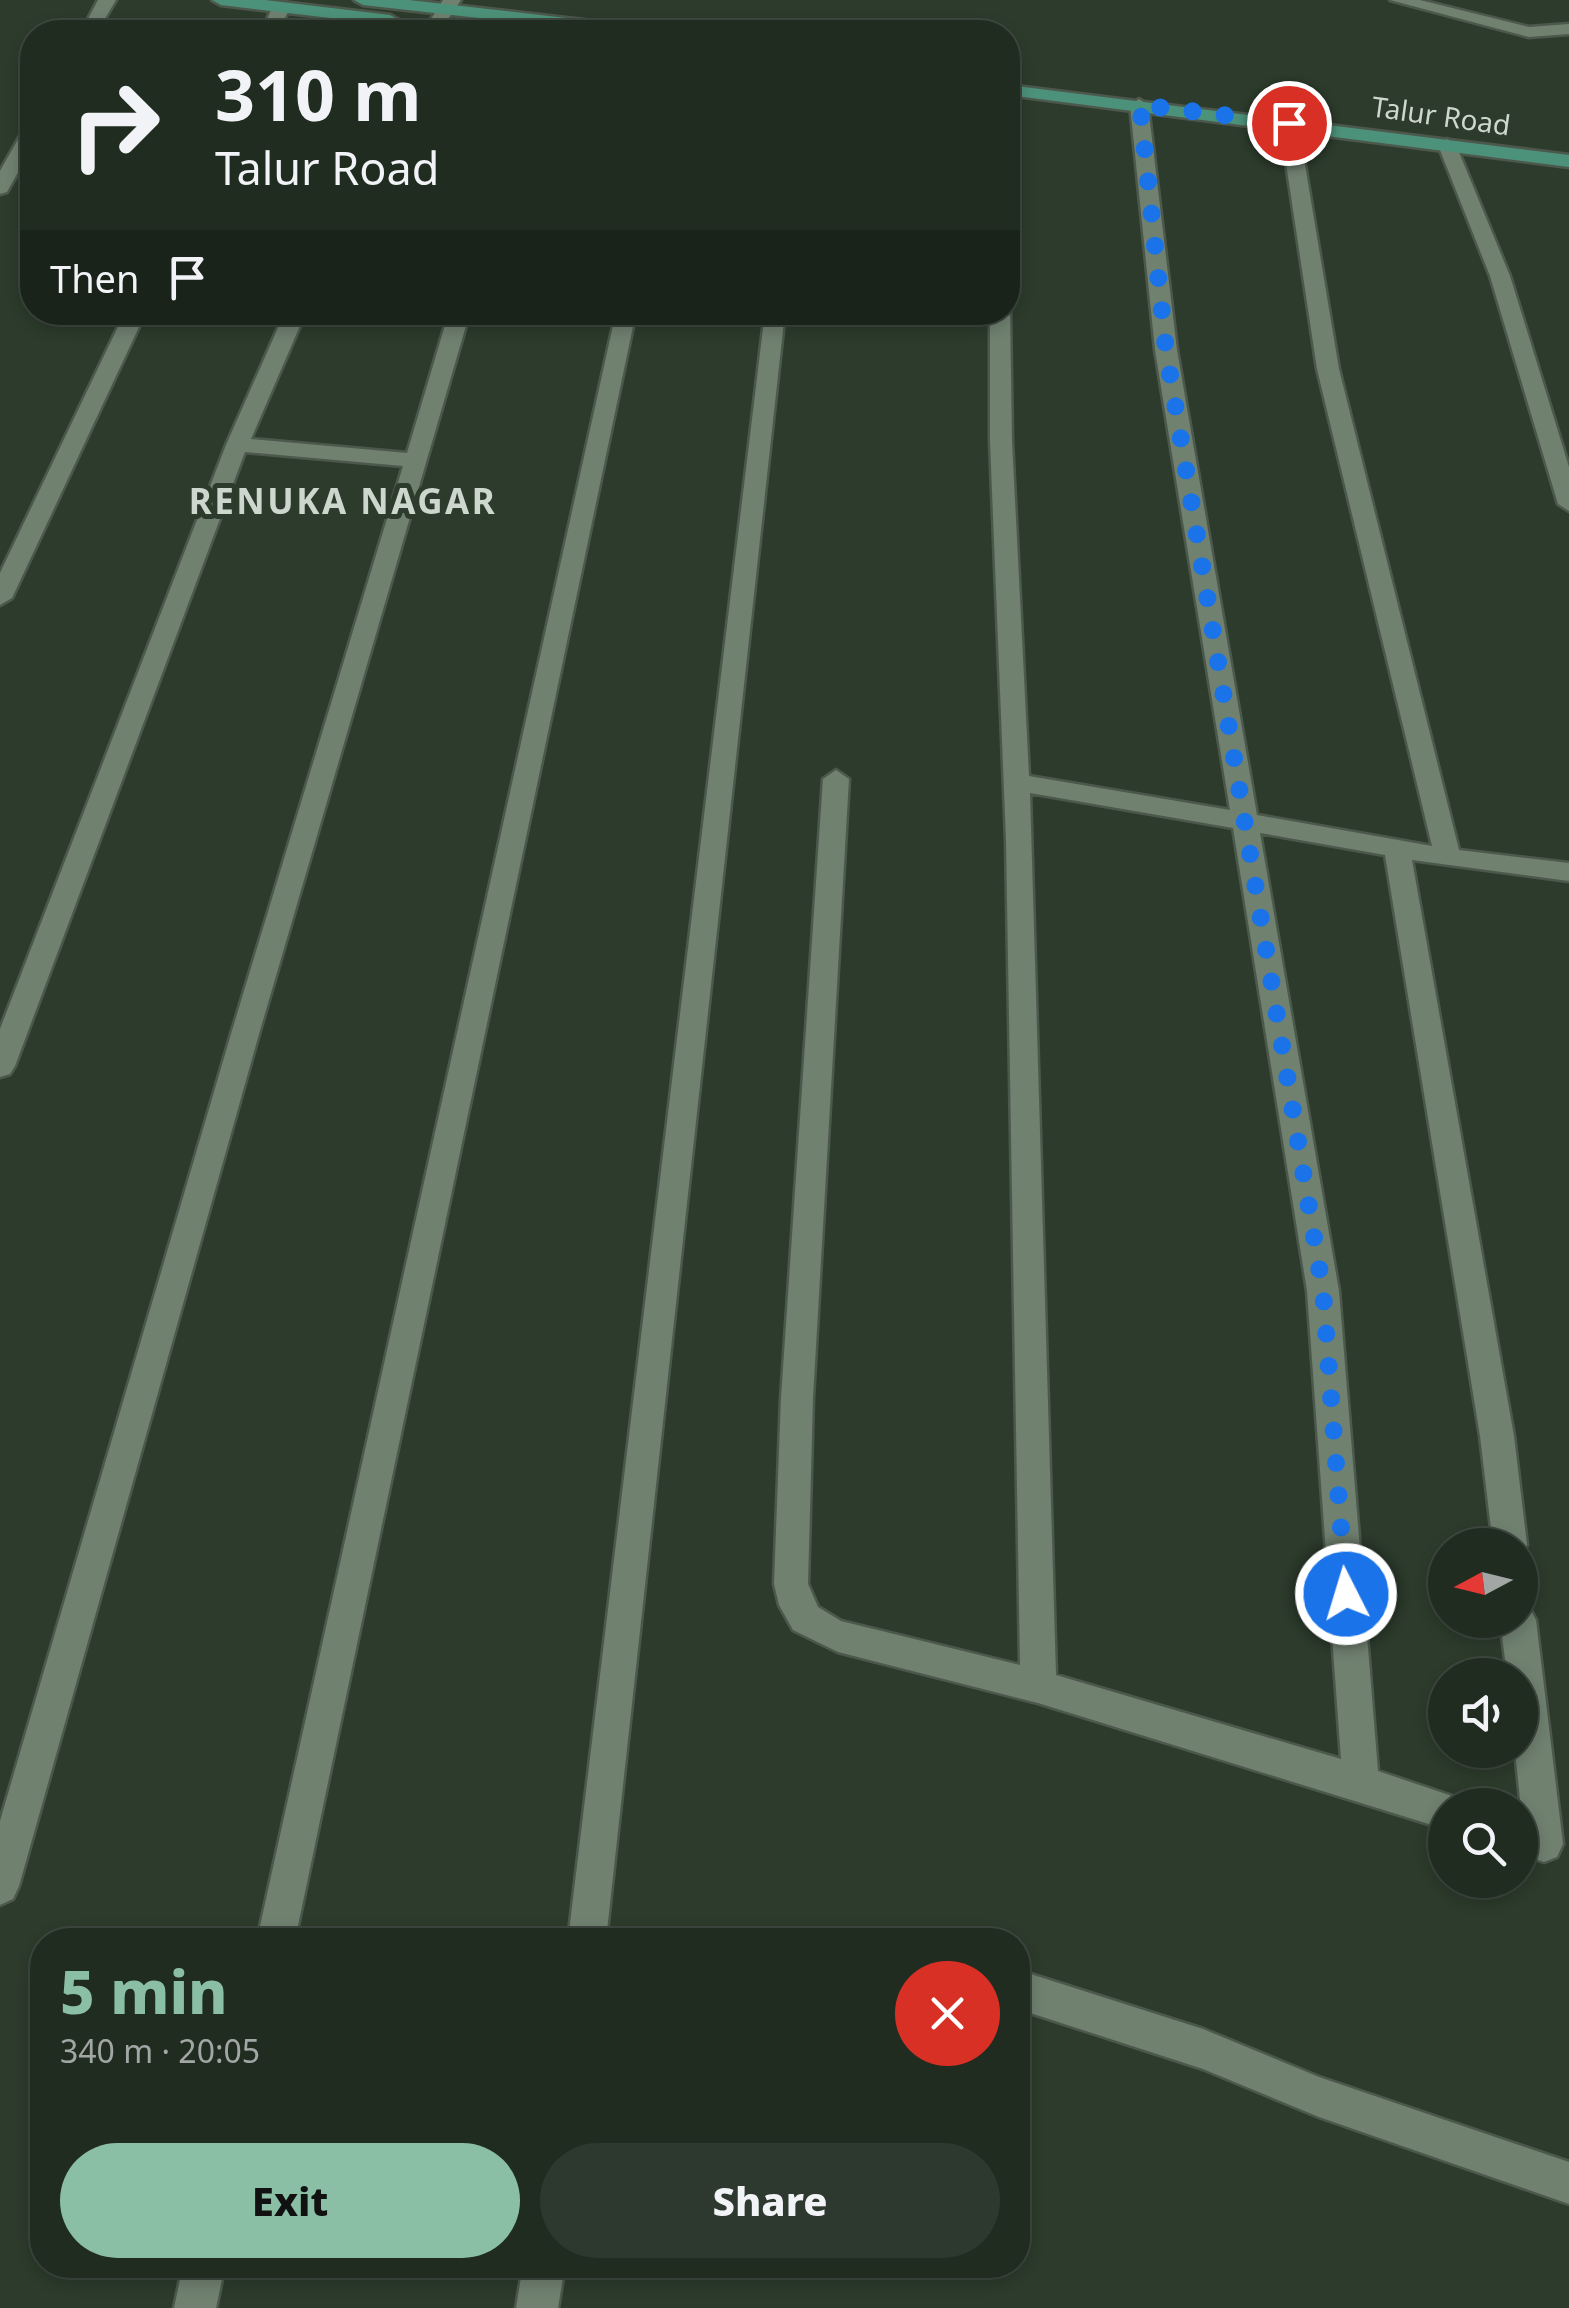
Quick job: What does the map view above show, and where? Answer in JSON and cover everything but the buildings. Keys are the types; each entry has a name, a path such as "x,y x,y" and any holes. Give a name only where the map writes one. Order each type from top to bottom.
{"main road":[{"path":"221,0 281,8 482,20"},
{"path":"363,0 441,17"},
{"name":"Talur Road","path":"1020,76 1569,142"},
{"name":"Talur Road","path":"1020,91 1569,161"}],"street":[{"path":"1399,0 1528,32 1569,29"},
{"path":"275,20 281,8"},
{"path":"1140,105 1166,350 1323,1291 1361,1782"},
{"path":"1289,123 1328,370 1448,858"},
{"path":"1447,145 1500,276 1569,504"},
{"path":"0,188 20,152"},
{"path":"0,598 130,325"},
{"path":"0,1066 237,445 290,325"},
{"path":"0,1886 456,325"},
{"path":"279,1928 623,325"},
{"path":"589,1928 774,325"},
{"path":"1000,325 1001,441 1016,782 1038,1686"},
{"path":"237,445 415,460"},
{"path":"836,778 797,1398 791,1584 795,1608 810,1624 838,1636 1038,1686 1428,1804"},
{"path":"1016,782 1448,858 1569,872"},
{"path":"1398,848 1498,1436 1508,1528"},
{"path":"1520,1638 1544,1843"},
{"path":"1030,1994 1203,2050 1320,2097 1569,2183"},
{"path":"194,2308 201,2278"},
{"path":"537,2308 542,2278"}],"district":[{"name":"RENUKA NAGAR","path":"343,502"}],"route":[{"path":"1289,123 1140,105 1166,350 1323,1291 1346,1594"}]}
